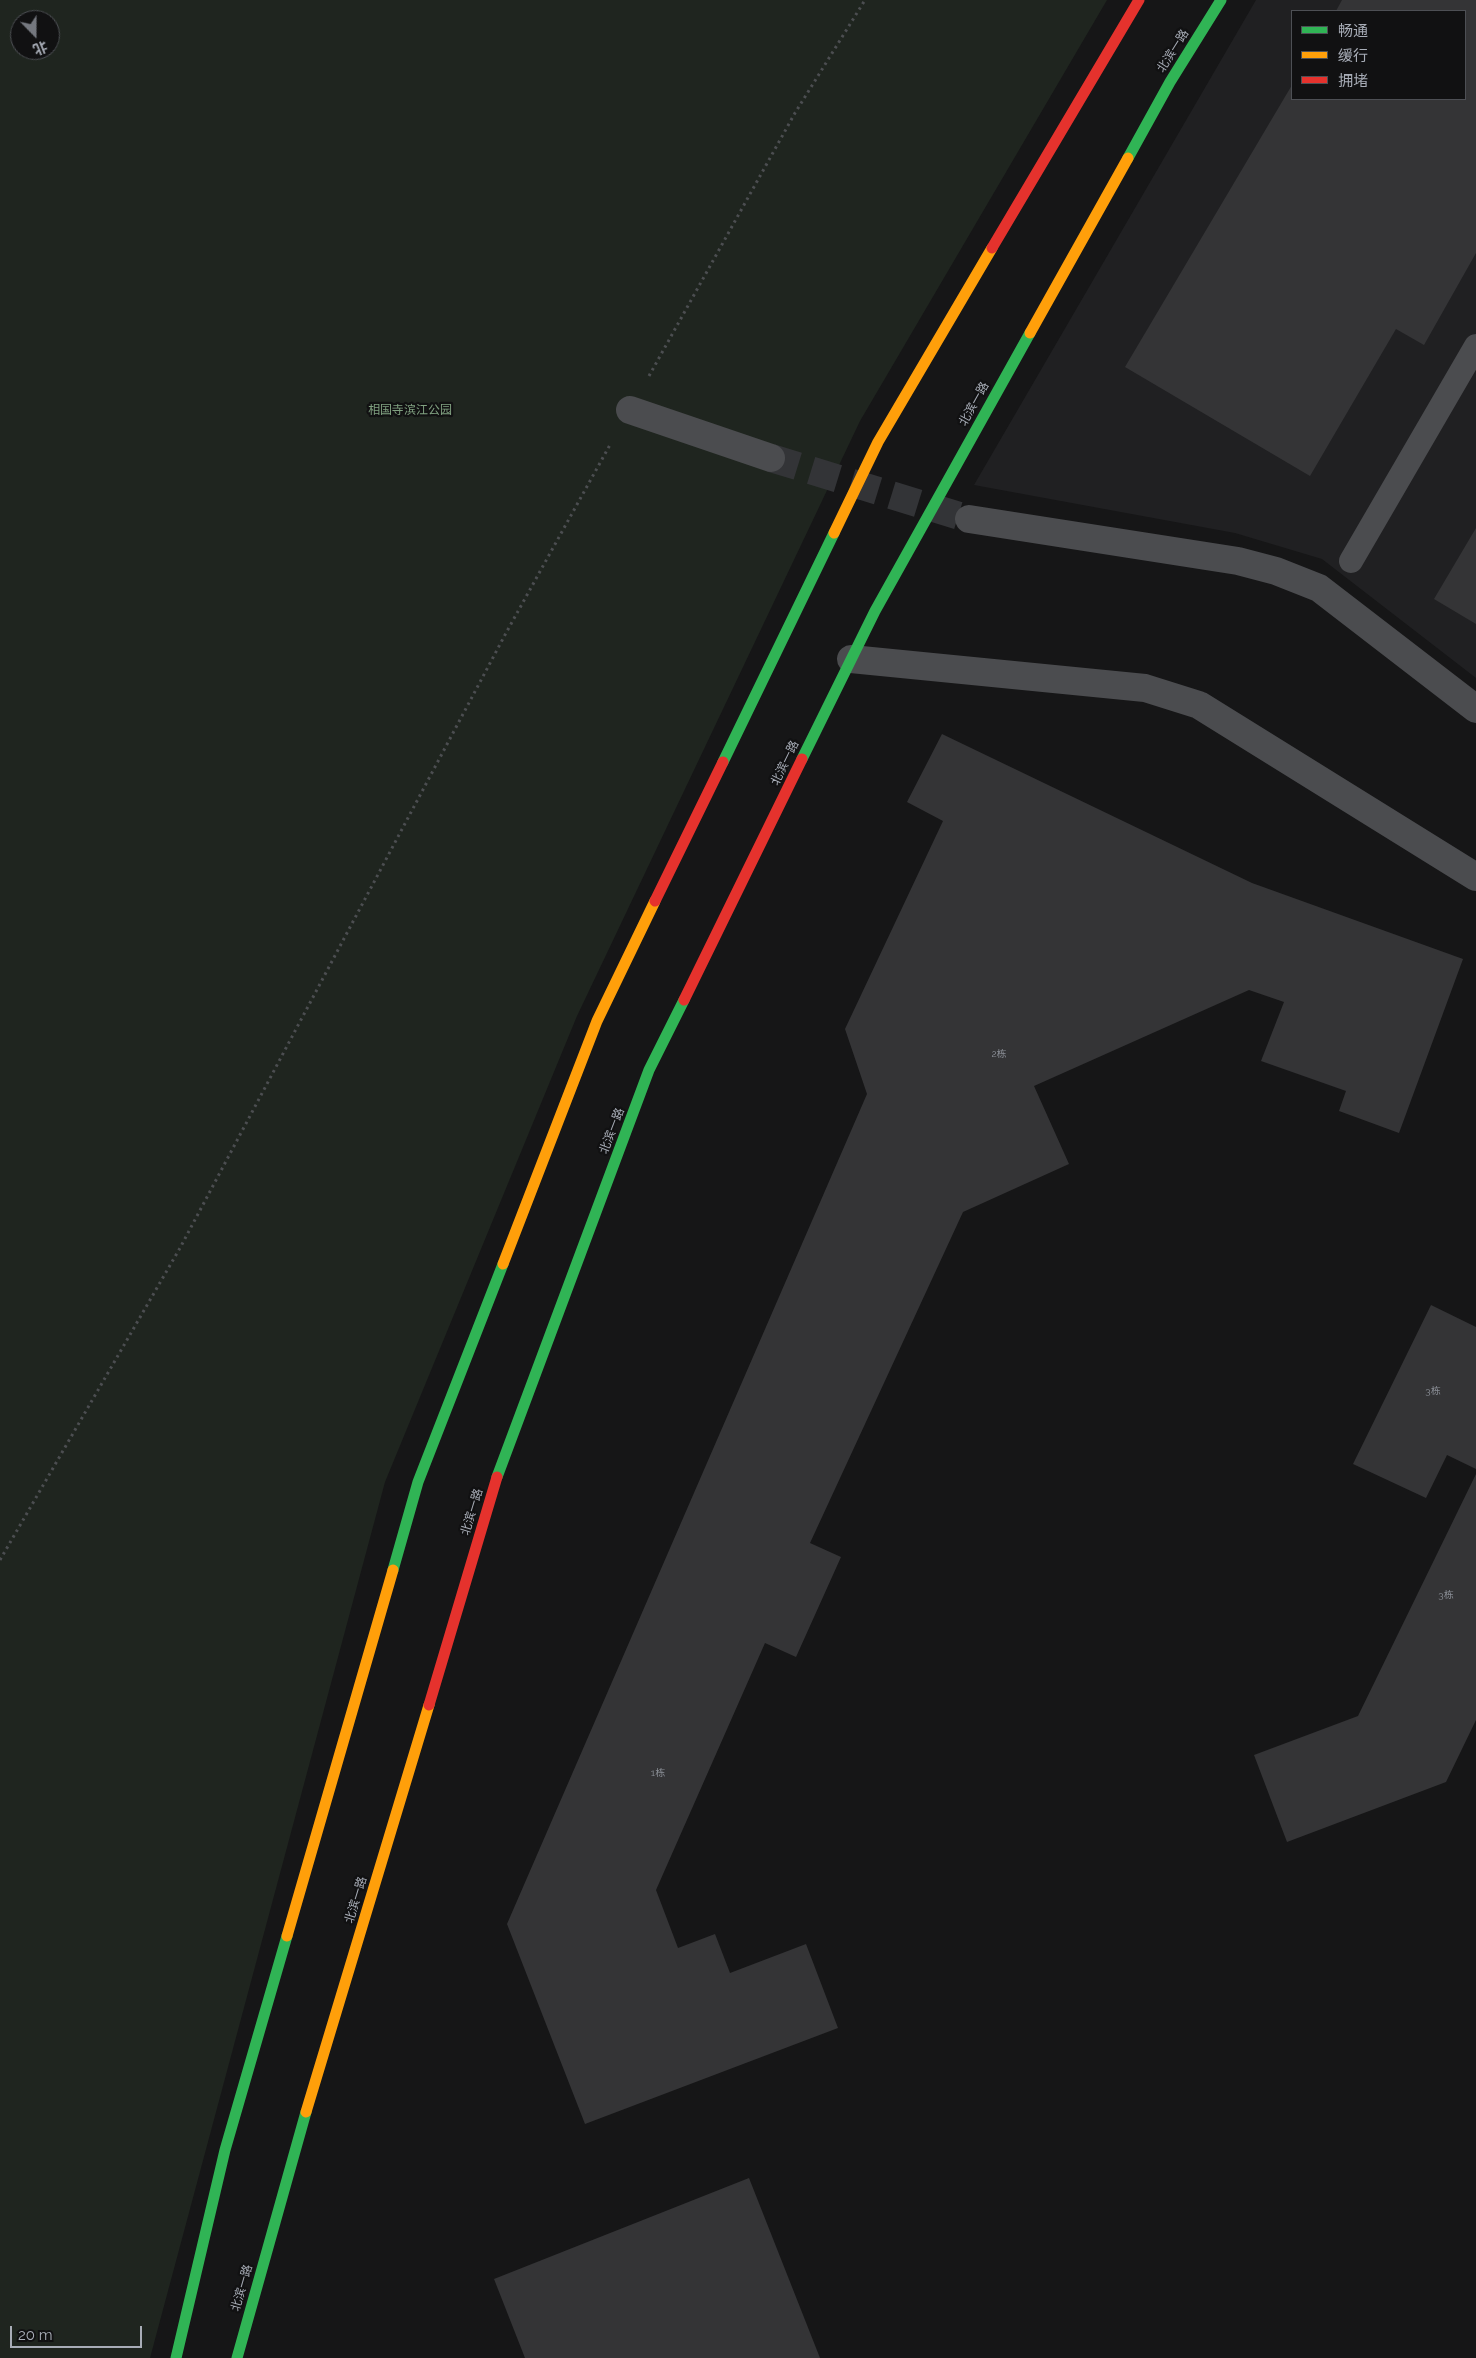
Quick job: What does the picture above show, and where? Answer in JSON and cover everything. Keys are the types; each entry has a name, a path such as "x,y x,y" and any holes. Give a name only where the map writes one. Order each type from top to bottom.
{"main road":[{"path":"176,2358 225,2150 418,1482 597,1021 878,442 1139,0"},
{"name":"北滨一路","path":"237,2358 284,2190 496,1478 649,1070 874,611 1170,82 1220,0"}],"street":[{"path":"630,410 771,458"},
{"path":"969,520 1238,561 1276,571 1319,588 1476,709"},
{"path":"851,660 1145,688 1199,705 1476,877"}],"lane":[{"path":"1351,561 1476,346"}],"path":[{"path":"0,1560 180,1248 501,642 794,113 866,0"}],"shaded area":[{"path":"1256,0 1476,0 1476,678 1322,559 1235,533 974,485"}],"green space":[{"name":"相国寺滨江公园","path":"0,0 1107,0 860,421 577,1016 385,1482 150,2358 0,2358"}],"building":[{"path":"1342,0 1476,0 1476,253 1424,345 1396,329 1310,476 1125,367 1291,87 1291,100 1466,100 1466,10 1337,10"},
{"path":"1476,528 1476,624 1434,599"},
{"path":"942,734 1252,883 1463,959 1399,1133 1339,1111 1346,1091 1261,1061 1284,1002 1249,990 1034,1086 1069,1164 963,1212 810,1543 841,1557 796,1657 765,1643 656,1890 678,1948 715,1934 730,1973 806,1944 838,2028 585,2124 507,1924 867,1094 845,1029 943,821 907,802"},
{"path":"1431,1305 1476,1327 1476,1469 1447,1455 1426,1498 1353,1464"},
{"path":"1476,1474 1476,1720 1446,1782 1287,1842 1254,1755 1358,1716"},
{"path":"749,2178 820,2358 525,2358 494,2279"}],"tunnel":[{"path":"771,458 969,519"}],"traffic: fast":[{"path":"1128,158 1170,82 1221,0"},
{"path":"802,759 875,611 1030,333"},
{"path":"723,762 834,533"},
{"path":"497,1477 649,1070 684,1000"},
{"path":"393,1570 418,1482 503,1264"},
{"path":"176,2358 225,2150 287,1936"},
{"path":"237,2358 306,2112"}],"traffic: slow":[{"path":"1030,333 1128,158"},
{"path":"834,533 878,442 992,248"},
{"path":"503,1264 597,1021 655,901"},
{"path":"287,1936 393,1570"},
{"path":"306,2112 429,1705"}],"traffic: jam":[{"path":"992,248 1139,0"},
{"path":"684,1000 802,759"},
{"path":"655,901 723,762"},
{"path":"429,1705 497,1477"}]}
